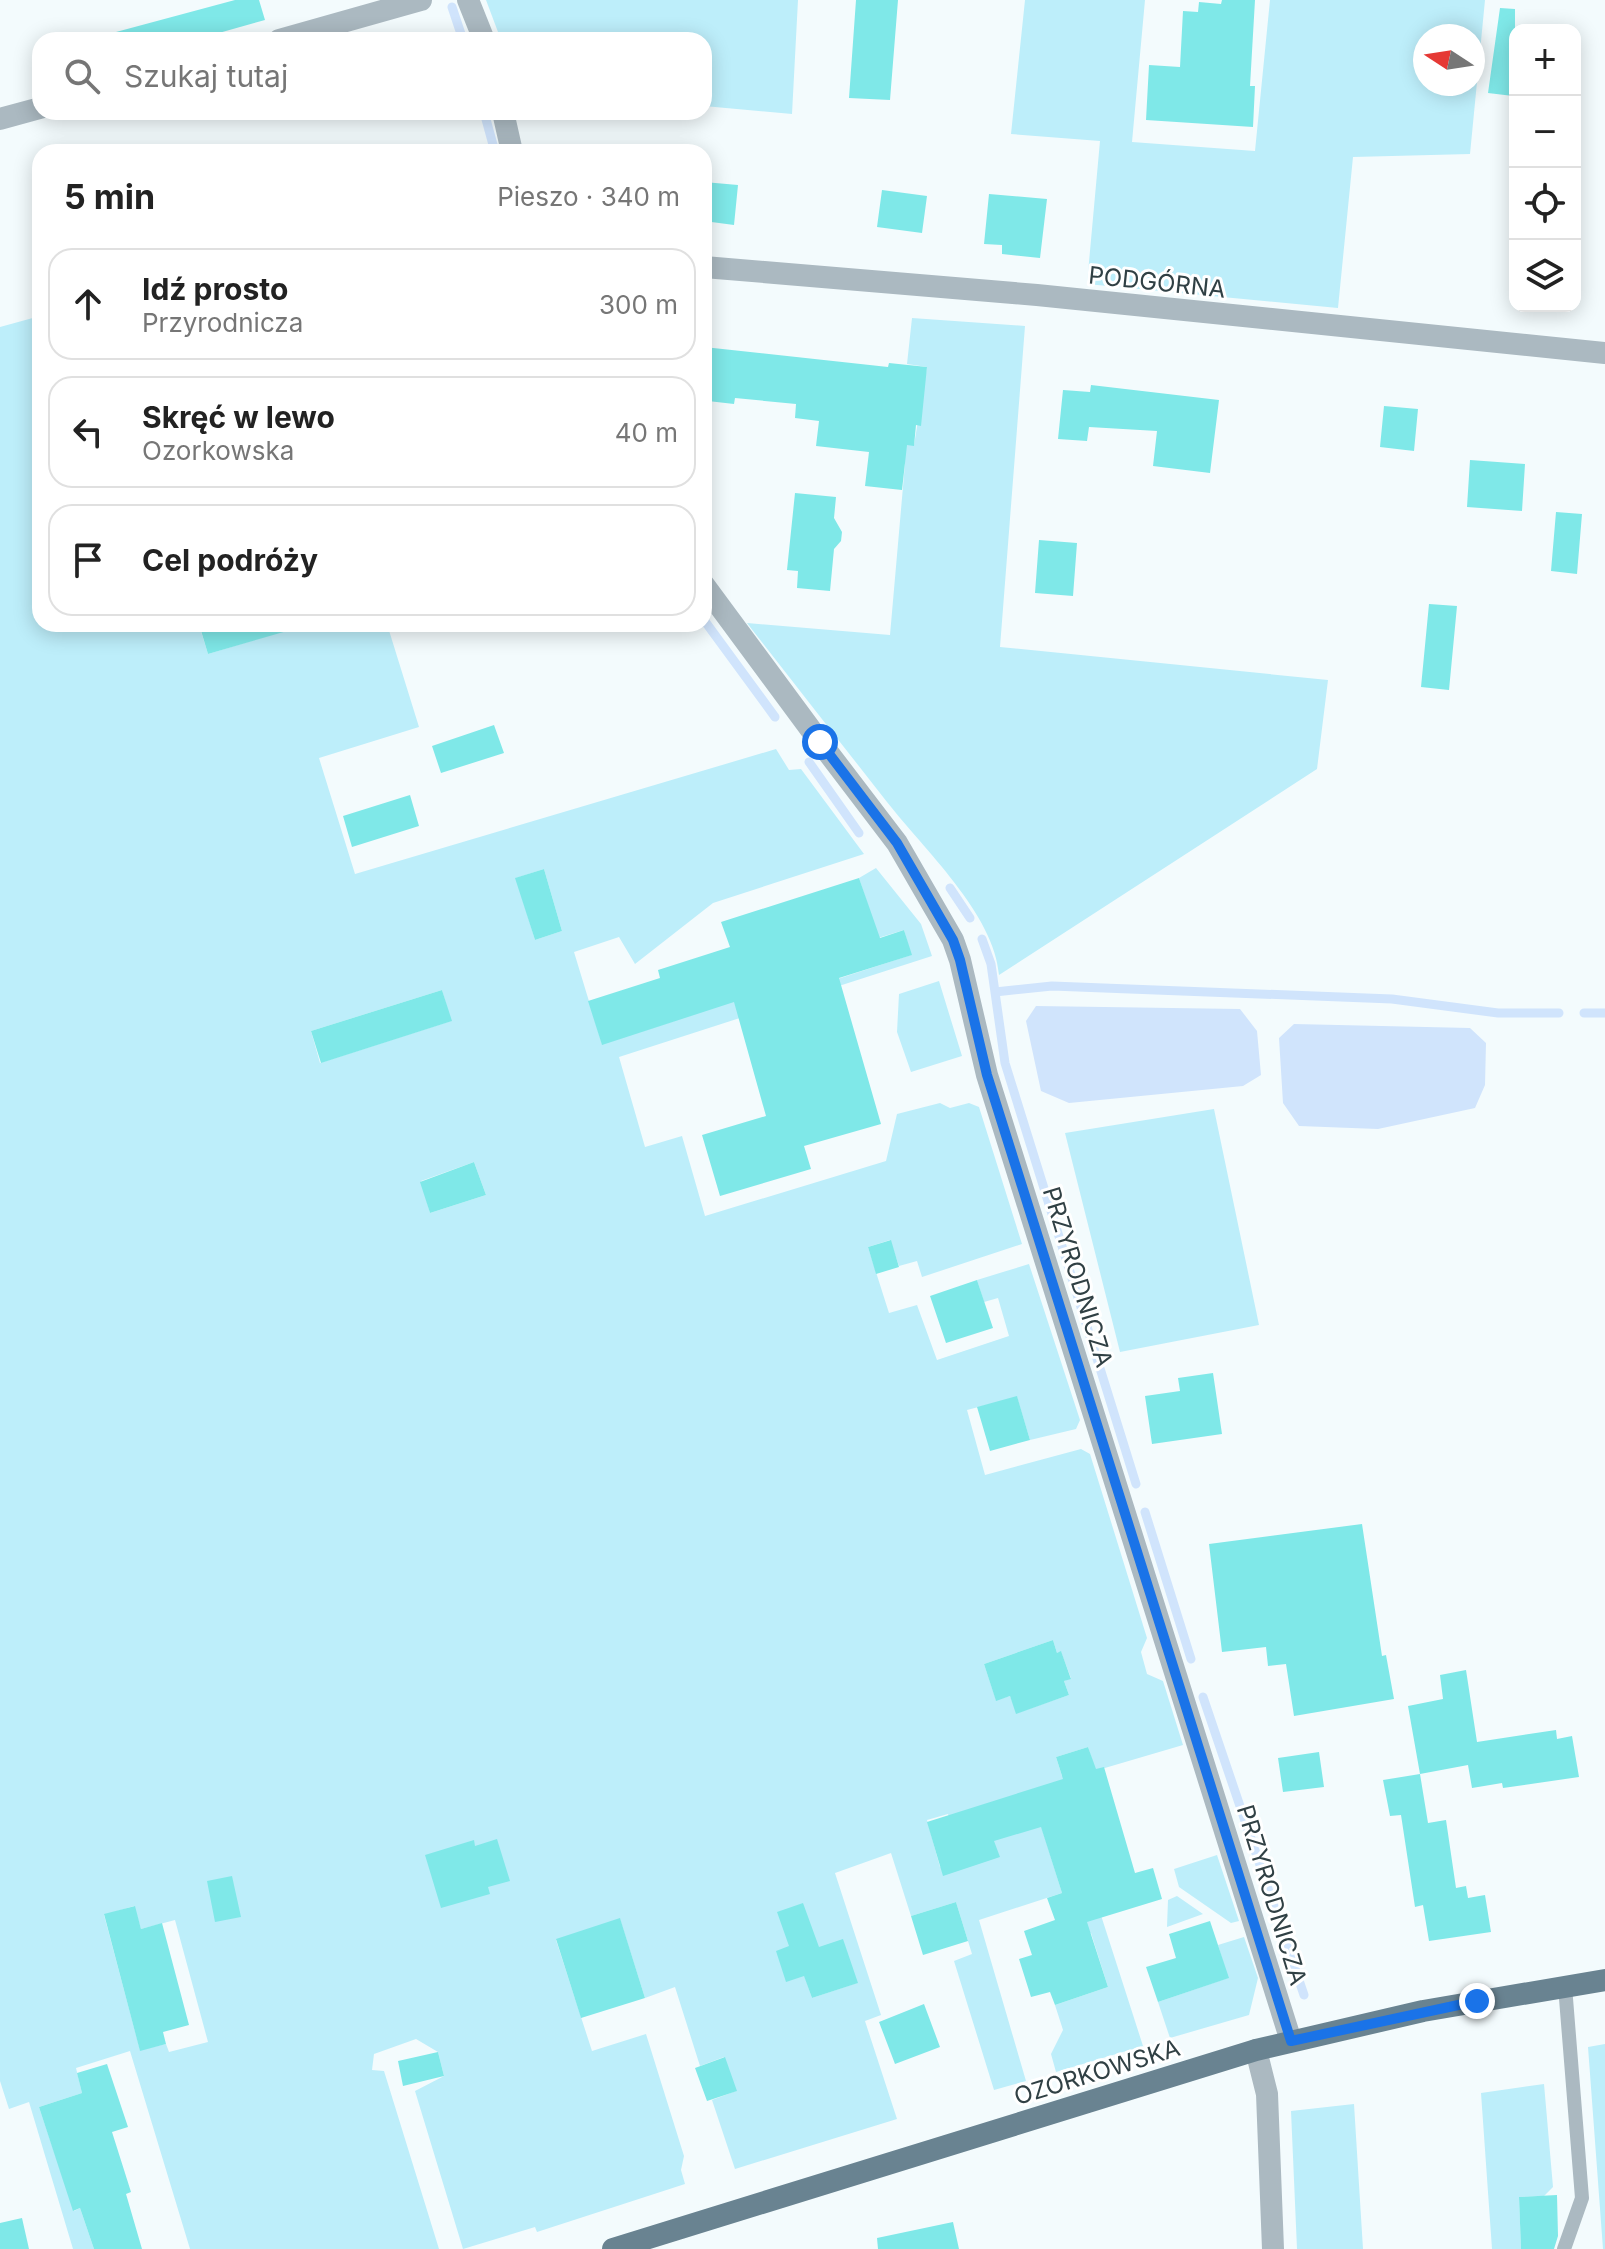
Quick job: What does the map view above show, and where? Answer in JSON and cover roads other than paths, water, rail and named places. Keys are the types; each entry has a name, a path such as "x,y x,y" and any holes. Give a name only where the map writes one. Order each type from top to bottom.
{"main road":[{"name":"OZORKOWSKA","path":"613,2249 1256,2050 1423,2011 1605,1980"}],"street":[{"path":"307,32 421,0"},
{"path":"468,0 481,32"},
{"path":"0,119 32,110"},
{"path":"505,120 510,144"},
{"name":"PODGÓRNA","path":"712,268 1024,294 1605,353"},
{"name":"PRZYRODNICZA","path":"712,596 897,843 953,940 987,1075 1291,2041"},
{"path":"1256,2050 1267,2094 1273,2249"}],"lane":[{"path":"1564,2249 1582,2198 1565,1986"}],"waterway":[{"path":"452,7 460,32"},
{"path":"486,120 493,144"},
{"path":"712,631 775,717"},
{"path":"809,762 859,833"},
{"path":"950,888 970,918"},
{"path":"982,939 991,964 1005,1063 1136,1484"},
{"path":"995,992 1052,986 1392,999 1498,1013 1559,1013"},
{"path":"1584,1013 1605,1013"},
{"path":"1145,1512 1191,1659"},
{"path":"1203,1697 1304,1995"}]}
